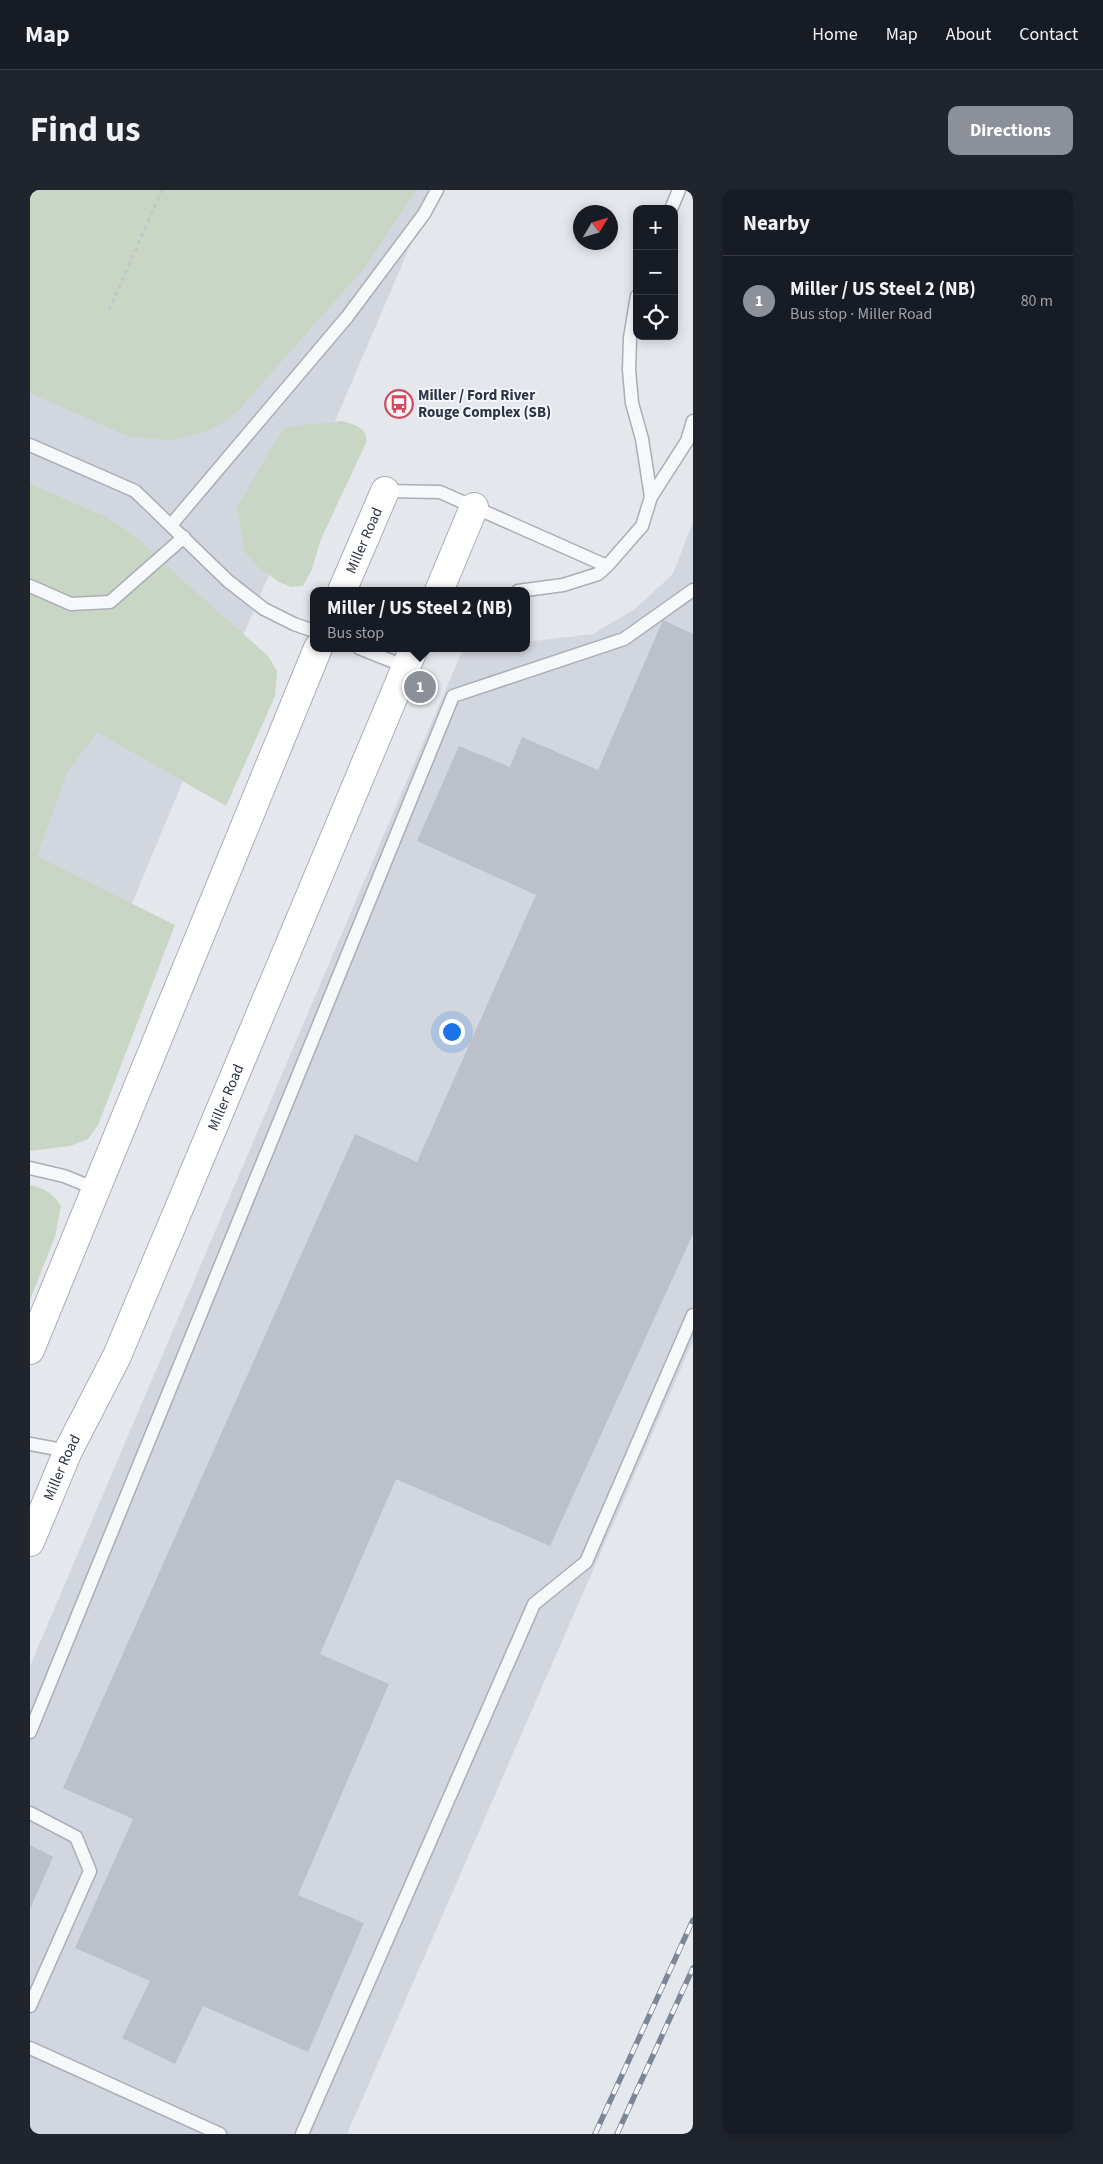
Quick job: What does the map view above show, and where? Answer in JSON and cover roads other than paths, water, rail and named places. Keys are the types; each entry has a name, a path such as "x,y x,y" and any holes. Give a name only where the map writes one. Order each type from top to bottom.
{"main road":[{"name":"Miller Road","path":"344,587 385,490"},
{"path":"441,587 474,506"},
{"path":"30,1350 316,652"},
{"name":"Miller Road","path":"30,1542 68,1451 117,1356 409,657"}],"lane":[{"path":"171,525 347,317 424,214 437,190"},
{"path":"673,205 679,190"},
{"path":"633,320 630,338 629,370 632,403 642,439 652,496"},
{"path":"530,589 564,585 598,574 607,566 642,526 652,496 687,441 693,422"},
{"path":"30,445 135,491 228,581 264,609 310,630"},
{"path":"385,490 440,492 607,566"},
{"path":"30,586 71,604 110,602 184,537"},
{"path":"30,1732 453,696 624,639 693,590"},
{"path":"382,652 409,657"},
{"path":"30,1168 64,1176 96,1188"},
{"path":"302,2134 534,1604 586,1562 693,1315"},
{"path":"30,1444 68,1451"},
{"path":"30,1813 76,1837 90,1871 30,2006"},
{"path":"30,2048 220,2134"}],"railway":[{"path":"595,2134 693,1920"},
{"path":"617,2134 693,1968"}],"place":[{"name":"Miller / Ford River Rouge Complex (SB)","path":"399,404"},
{"name":"Miller / US Steel 2 (NB)","path":"420,687"}]}
